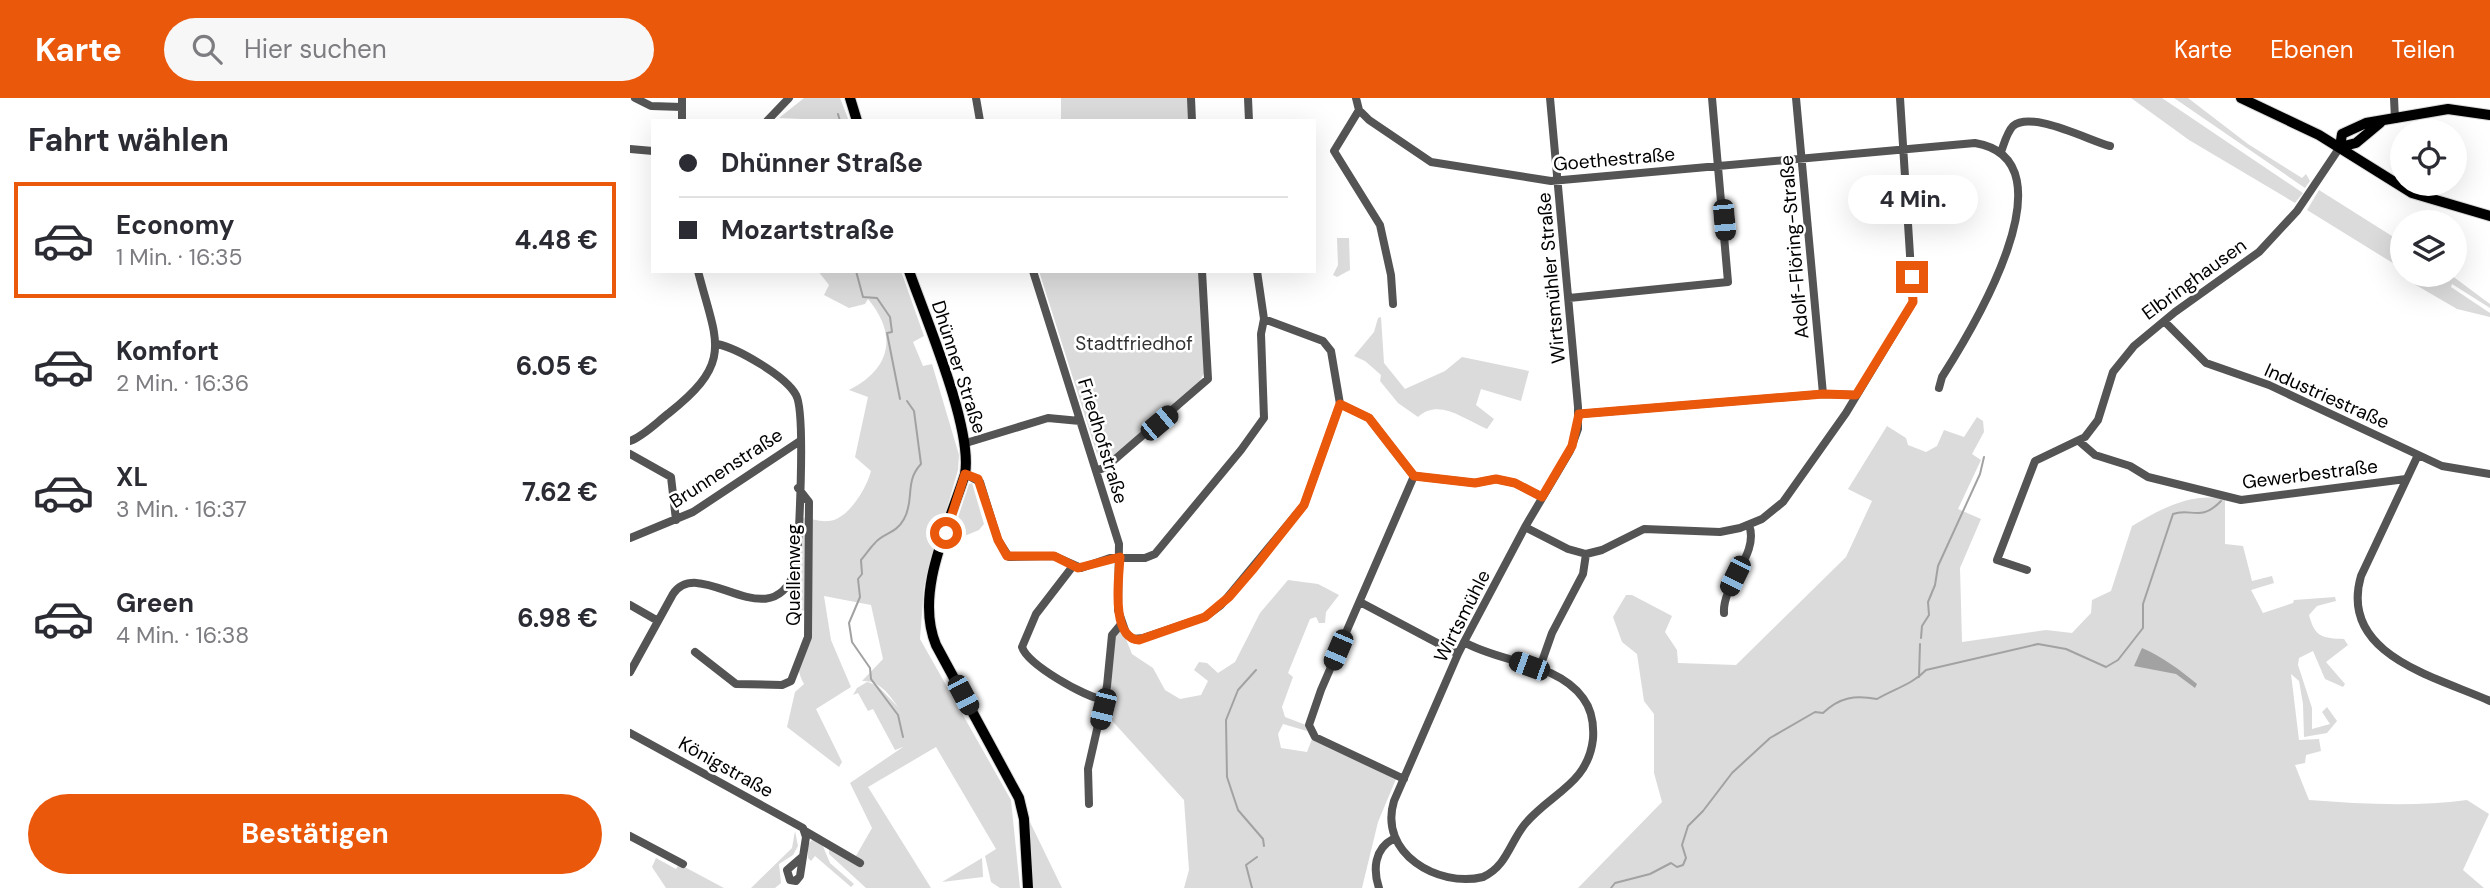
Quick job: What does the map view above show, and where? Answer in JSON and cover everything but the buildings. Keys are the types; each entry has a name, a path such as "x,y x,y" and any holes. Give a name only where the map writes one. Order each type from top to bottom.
{"main road":[{"path":"850,98 856,119"},
{"path":"2241,98 2340,147 2412,193 2490,216"},
{"path":"2395,119 2448,109 2490,115"},
{"path":"2340,147 2342,134 2346,131 2366,124 2390,120"},
{"path":"2340,147 2356,143 2381,123"},
{"name":"Dhünner Straße","path":"910,273 966,443 965,474 933,580 930,623 936,645 1019,798 1024,819 1028,888"}],"street":[{"path":"635,98 651,106 682,103"},
{"path":"769,119 789,98"},
{"path":"976,98 980,119"},
{"path":"1191,98 1192,119"},
{"path":"1248,98 1249,119"},
{"path":"1356,98 1359,110 1334,151 1380,225 1391,275 1392,304"},
{"name":"Wirtsmühler Straße","path":"1550,98 1579,414"},
{"path":"1569,298 1728,282 1712,98"},
{"name":"Adolf-Flöring-Straße","path":"1796,98 1823,394"},
{"path":"1525,527 1568,549 1586,554 1602,550 1644,529 1720,532 1749,525 1770,514 1790,493 1856,395 1913,299 1900,98"},
{"path":"2394,98 2395,119"},
{"name":"Goethestraße","path":"1359,110 1380,129 1431,162 1551,181 1975,143 2001,152"},
{"path":"1939,388 1942,377 1988,299 2012,228 2018,183 2012,166 2001,152 2012,127 2019,124 2057,127 2110,146"},
{"name":"Elbringhausen","path":"2080,442 2097,423 2107,386 2120,363 2139,340 2259,252 2299,208 2340,147"},
{"path":"630,149 651,151"},
{"path":"630,441 700,387 711,368 716,344 698,273"},
{"name":"Friedhofstraße","path":"1034,273 1119,544 1117,600 1122,623"},
{"path":"1096,471 1106,467 1208,379 1202,273"},
{"path":"965,474 980,482 1003,552 1009,557 1054,556 1080,568 1120,557 1149,557 1160,550 1260,426 1265,407 1261,334 1264,319 1258,273"},
{"path":"1089,803 1088,769 1104,700 1112,635 1122,623 1128,636 1139,640 1205,617 1229,597 1304,505 1340,404 1329,346 1296,329 1264,319"},
{"name":"Industriestraße","path":"2165,323 2203,362 2269,385 2448,468 2490,474"},
{"path":"630,672 675,591 688,583 759,599 769,598 783,591 796,566 800,408 794,391 744,354 716,344"},
{"path":"1579,414 1823,394 1856,395"},
{"path":"1340,404 1369,418 1414,476 1475,483 1496,479 1515,483 1542,497"},
{"name":"Wirtsmühle","path":"1393,839 1391,813 1458,654 1525,527 1572,446 1579,414"},
{"path":"966,443 1048,418 1080,421"},
{"name":"Brunnenstraße","path":"630,538 676,520 800,441"},
{"path":"2026,570 1997,560 2033,466 2039,457 2080,442"},
{"name":"Gewerbestraße","path":"2080,442 2095,455 2130,466 2148,477 2246,500 2406,480"},
{"path":"630,454 638,462 671,477 676,520"},
{"path":"2418,455 2360,580 2358,601 2361,620 2374,642 2392,657 2490,701"},
{"path":"1404,779 1315,737 1310,730 1311,714 1414,476"},
{"name":"Quellenweg","path":"695,652 736,684 782,685 791,681 808,641 809,629 806,597 809,502 798,488"},
{"path":"1724,613 1723,600 1752,541 1749,525"},
{"path":"1539,670 1552,633 1583,574 1586,554"},
{"path":"1073,566 1036,614 1022,647 1028,658 1084,694 1104,700"},
{"path":"1360,602 1458,654"},
{"path":"630,605 658,621"},
{"path":"1379,888 1375,872 1377,858 1383,847 1393,839 1413,862 1434,875 1455,881 1482,877 1505,860 1530,819 1579,775 1590,759 1594,728 1591,714 1585,701 1571,686 1539,670 1464,642"},
{"name":"Königstraße","path":"630,733 860,863"},
{"path":"802,857 805,831"},
{"path":"630,836 683,864"}],"green space":[{"path":"804,98 840,98 848,119 802,119 779,118"},
{"path":"1061,98 1188,98 1189,119 1061,119"},
{"path":"2131,98 2162,98 2303,193 2295,203 2189,140"},
{"path":"2174,98 2188,98 2248,144 2302,178 2306,174 2310,181 2305,188"},
{"path":"2319,190 2390,235 2390,261 2307,210"},
{"path":"1337,238 1349,238 1350,270 1337,277 1333,275 1338,265"},
{"path":"820,273 902,273 924,336 913,342 923,366 932,364 959,455 958,470 924,587 920,639 1011,800 1020,888 1000,888 991,882 985,856 996,849 936,747 868,787 931,888 866,888 829,854 829,848 853,861 872,828 850,783 903,747 895,750 873,709 868,711 858,693 853,695 857,688 867,682 877,685 899,708 879,686 874,683 868,681 862,681 883,659 871,605 824,596 831,640 851,687 816,709 842,762 839,767 787,727 795,692 804,684 798,668 799,652 812,621 809,612 801,610 799,597 793,592 800,564 800,517 826,521 836,519 850,509 866,485 871,471 855,457 868,397 849,390 874,372 886,350 884,325 868,299 865,304 849,308 824,295 829,285"},
{"name":"Stadtfriedhof","path":"1040,273 1199,273 1205,371 1198,385 1111,457 1097,454"},
{"path":"2419,287 2451,287 2490,313 2490,317 2457,309"},
{"path":"2457,287 2467,287 2490,304 2490,308"},
{"path":"1381,317 1384,363 1405,389 1445,371 1462,357 1529,371 1521,401 1481,389 1476,405 1494,419 1487,429 1443,410 1434,409 1418,417 1398,403 1380,381 1381,375 1365,361 1354,356 1374,332 1378,318"},
{"path":"1977,417 1983,421 1984,432 1972,454 1981,460 1958,509 1981,519 1960,568 1962,642 2046,630 2072,633 2091,613 2092,600 2111,591 2132,526 2176,503 2212,497 2225,499 2225,544 2243,546 2252,581 2272,576 2274,583 2251,590 2263,613 2293,603 2294,600 2335,597 2336,601 2317,606 2309,615 2317,632 2325,637 2344,639 2348,645 2326,662 2345,684 2343,687 2325,679 2313,651 2299,658 2298,665 2312,708 2312,729 2330,724 2322,712 2327,707 2337,721 2327,733 2304,737 2299,681 2291,674 2299,740 2319,739 2321,751 2306,755 2305,763 2295,765 2309,800 2408,804 2467,800 2489,814 2463,870 2484,888 1578,888 1662,802 1654,773 1654,714 1644,701 1637,654 1622,642 1613,617 1626,595 1632,595 1672,616 1665,632 1677,650 1678,663 1736,665 1846,557 1872,501 1848,489 1887,426 1906,438 1908,445 1926,452 1937,446 1944,430 1964,437"},
{"path":"972,483 984,524 979,530 950,542 969,484"},
{"path":"1288,580 1318,584 1339,595 1326,612 1325,623 1319,623 1316,617 1310,619 1288,673 1293,677 1282,707 1285,717 1306,725 1307,731 1283,724 1278,734 1281,748 1307,752 1312,739 1396,779 1378,822 1362,888 1184,888 1189,870 1184,800 1106,714 1114,638 1119,632 1123,632 1132,654 1153,668 1165,690 1180,699 1201,695 1208,681 1194,670 1199,662 1207,663 1218,673 1235,662 1260,613"},
{"path":"1028,818 1062,888 1032,888"},
{"path":"795,831 798,846 793,855 779,864 781,883 775,888 751,888 792,848"},
{"path":"813,839 822,844 830,863 854,884 851,887 815,856 811,861 808,858 808,844"},
{"path":"656,858 676,869 679,864 724,888 666,888 652,867"},
{"path":"982,858 983,877 942,882"}],"shaded area":[{"path":"2142,648 2184,674 2197,684 2195,688 2176,674 2134,666"}],"waterway":[{"path":"838,114 839,119"},
{"path":"857,273 863,297 877,298 890,317 892,332 887,333 900,399"},
{"path":"903,737 898,715 871,679 870,668 852,642 849,623 860,597 858,579 862,574 861,560 878,540 897,528 904,519 909,505 911,484 921,464 914,411 907,401"},
{"path":"1921,638 1922,626 1929,615 1928,602 1935,585 1938,566 1980,474 1984,457"},
{"path":"1611,888 1615,883 1650,874 1671,863 1677,867 1683,865 1686,858 1682,845 1688,826 1732,773 1770,738 1815,712 1823,713 1848,698 1877,699 1909,683 1926,670 2038,644 2066,649 2106,667 2118,660 2143,628 2143,604 2173,514 2201,513 2214,508 2221,501"},
{"path":"1919,677 1920,644"},
{"path":"1256,670 1238,690 1226,720 1227,777 1238,810 1263,839 1264,846"},
{"path":"1252,888 1246,865 1257,857"}],"route":[{"path":"946,533 965,474 978,479 982,485 998,540 1007,556 1054,556 1078,568 1120,557 1118,610 1126,633 1139,640 1205,617 1229,597 1254,568 1294,521 1310,495 1340,404 1369,418 1382,431 1414,476 1475,483 1496,479 1515,483 1542,497 1572,446 1579,414 1845,392 1856,395 1913,302 1912,277"}]}
